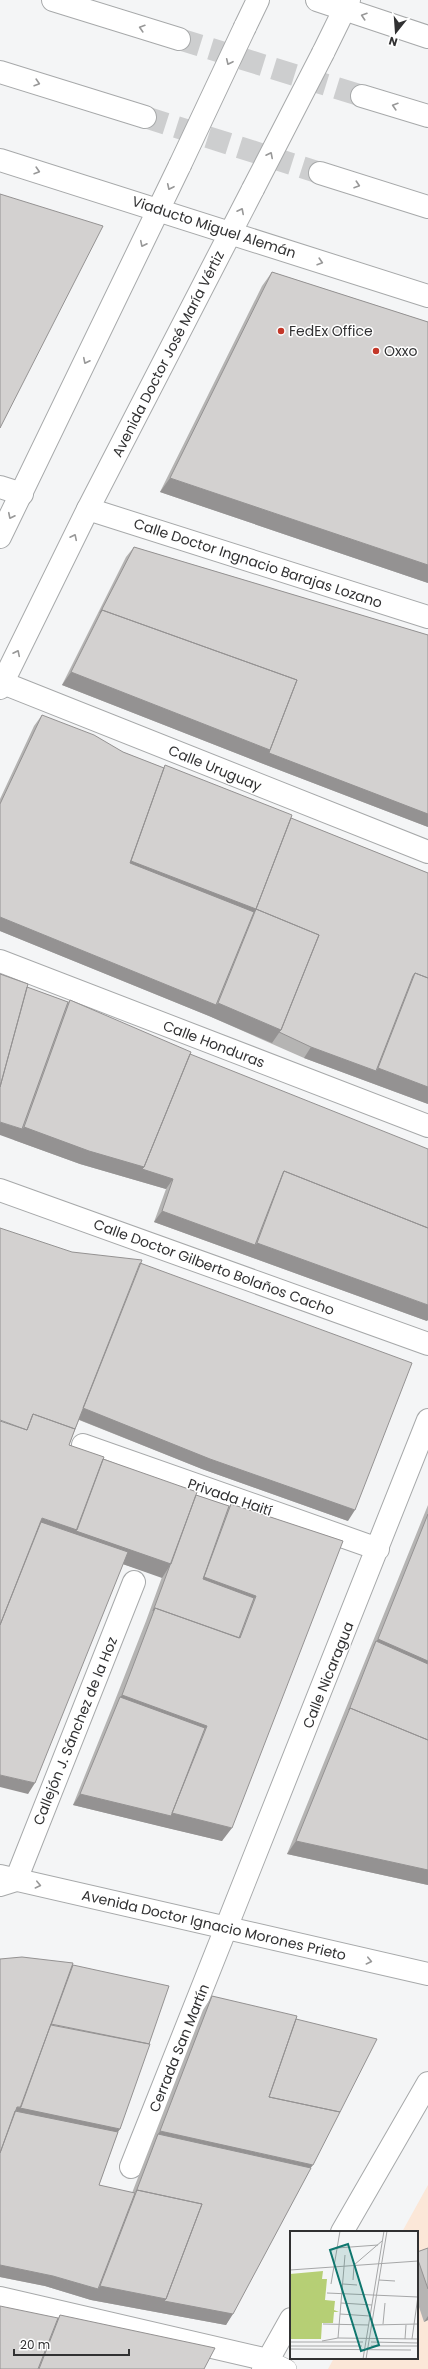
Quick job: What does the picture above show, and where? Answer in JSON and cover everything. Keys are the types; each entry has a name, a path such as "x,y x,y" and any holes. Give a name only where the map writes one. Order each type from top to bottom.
{"main road":[{"path":"53,0 179,39"},
{"path":"0,537 160,209 258,0"},
{"path":"317,0 346,5 428,37"},
{"name":"Avenida Doctor José María Vértiz","path":"1,686 88,509 323,53 346,5"},
{"path":"0,72 145,117"},
{"path":"362,96 428,116"},
{"name":"Viaducto Miguel Alemán","path":"0,160 160,209 230,234 428,296"},
{"path":"320,173 428,207"},
{"path":"0,487 22,494"},
{"name":"Calle Doctor Ingnacio Barajas Lozano","path":"88,509 428,618"},
{"name":"Calle Uruguay","path":"1,686 428,852"},
{"name":"Calle Honduras","path":"0,962 428,1126"},
{"name":"Calle Doctor Gilberto Bolaños Cacho","path":"0,1190 428,1344"},
{"name":"Calle Nicaragua","path":"226,1929 428,1420"},
{"name":"Privada Haití","path":"83,1445 378,1549"},
{"name":"Callejón J. Sánchez de la Hoz","path":"5,1880 134,1582"},
{"name":"Avenida Doctor Ignacio Morones Prieto","path":"5,1880 428,1974"},
{"name":"Cerrada San Martín","path":"131,2167 226,1929"},
{"path":"343,2231 428,2083"},
{"path":"0,2298 265,2364 290,2321"}],"lane":[{"path":"265,2364 287,2369"}],"shaded area":[{"path":"428,2185 428,2369 328,2369 333,2359 418,2359 418,2231 403,2231"}],"building":[{"path":"0,194 103,226 0,428"},
{"path":"272,272 428,322 428,565 170,478"},
{"path":"134,547 428,635 428,814 269,753 297,680 102,610 100,613"},
{"path":"102,610 297,680 270,750 71,672"},
{"path":"42,715 94,735 123,752 164,768 130,863 254,912 216,1005 0,917 0,804"},
{"path":"165,765 292,815 256,909 131,861"},
{"path":"291,818 428,873 428,978 415,973 413,976 376,1071 311,1047 279,1032 319,935 256,909"},
{"path":"256,909 319,935 281,1030 218,1003"},
{"path":"415,973 428,978 428,1087 378,1068"},
{"path":"0,974 28,984 0,1087"},
{"path":"27,987 68,1002 22,1129 0,1122 0,1087"},
{"path":"70,1000 191,1052 144,1167 89,1151 24,1127"},
{"path":"190,1054 428,1149 428,1228 284,1171 255,1245 162,1211 173,1179 142,1169"},
{"path":"284,1171 428,1228 428,1305 257,1243"},
{"path":"0,1228 72,1252 142,1260 75,1429 33,1414 27,1430 0,1420"},
{"path":"140,1263 412,1363 355,1510 210,1459 83,1408"},
{"path":"33,1414 75,1429 69,1445 104,1457 77,1530 42,1518 0,1625 0,1421 27,1430"},
{"path":"103,1459 197,1492 171,1564 76,1531"},
{"path":"196,1495 229,1506 203,1579 254,1598 239,1638 155,1608 153,1611"},
{"path":"231,1504 343,1541 232,1828 172,1813 207,1726 122,1695 155,1608 240,1638 256,1596 204,1577"},
{"path":"428,1514 428,1661 378,1639"},
{"path":"41,1522 128,1552 35,1783 0,1775 0,1625"},
{"path":"376,1641 428,1664 428,1740 350,1708 349,1710"},
{"path":"120,1697 205,1728 171,1816 80,1794"},
{"path":"350,1708 428,1740 428,1870 296,1841"},
{"path":"22,1957 73,1963 21,2107 17,2107 0,2153 0,1959"},
{"path":"73,1965 169,1986 149,2044 51,2025"},
{"path":"212,1996 297,2016 269,2097 340,2112 313,2165 160,2131"},
{"path":"296,2019 377,2039 340,2112 269,2097"},
{"path":"51,2024 150,2044 120,2129 20,2108"},
{"path":"15,2111 118,2132 99,2185 135,2193 98,2289 53,2276 0,2265 0,2153"},
{"path":"158,2134 311,2168 233,2314 164,2301 202,2204 137,2190 136,2192"},
{"path":"137,2190 202,2204 166,2299 100,2286"},
{"path":"428,2248 428,2289 418,2260 418,2252"},
{"path":"0,2306 58,2318 38,2369 0,2369"},
{"path":"60,2315 215,2348 204,2369 39,2369"}],"tunnel":[{"path":"179,39 362,96"},
{"path":"145,117 320,173"}],"place":[{"name":"FedEx Office","path":"281,331"},
{"name":"Oxxo","path":"376,351"}]}
